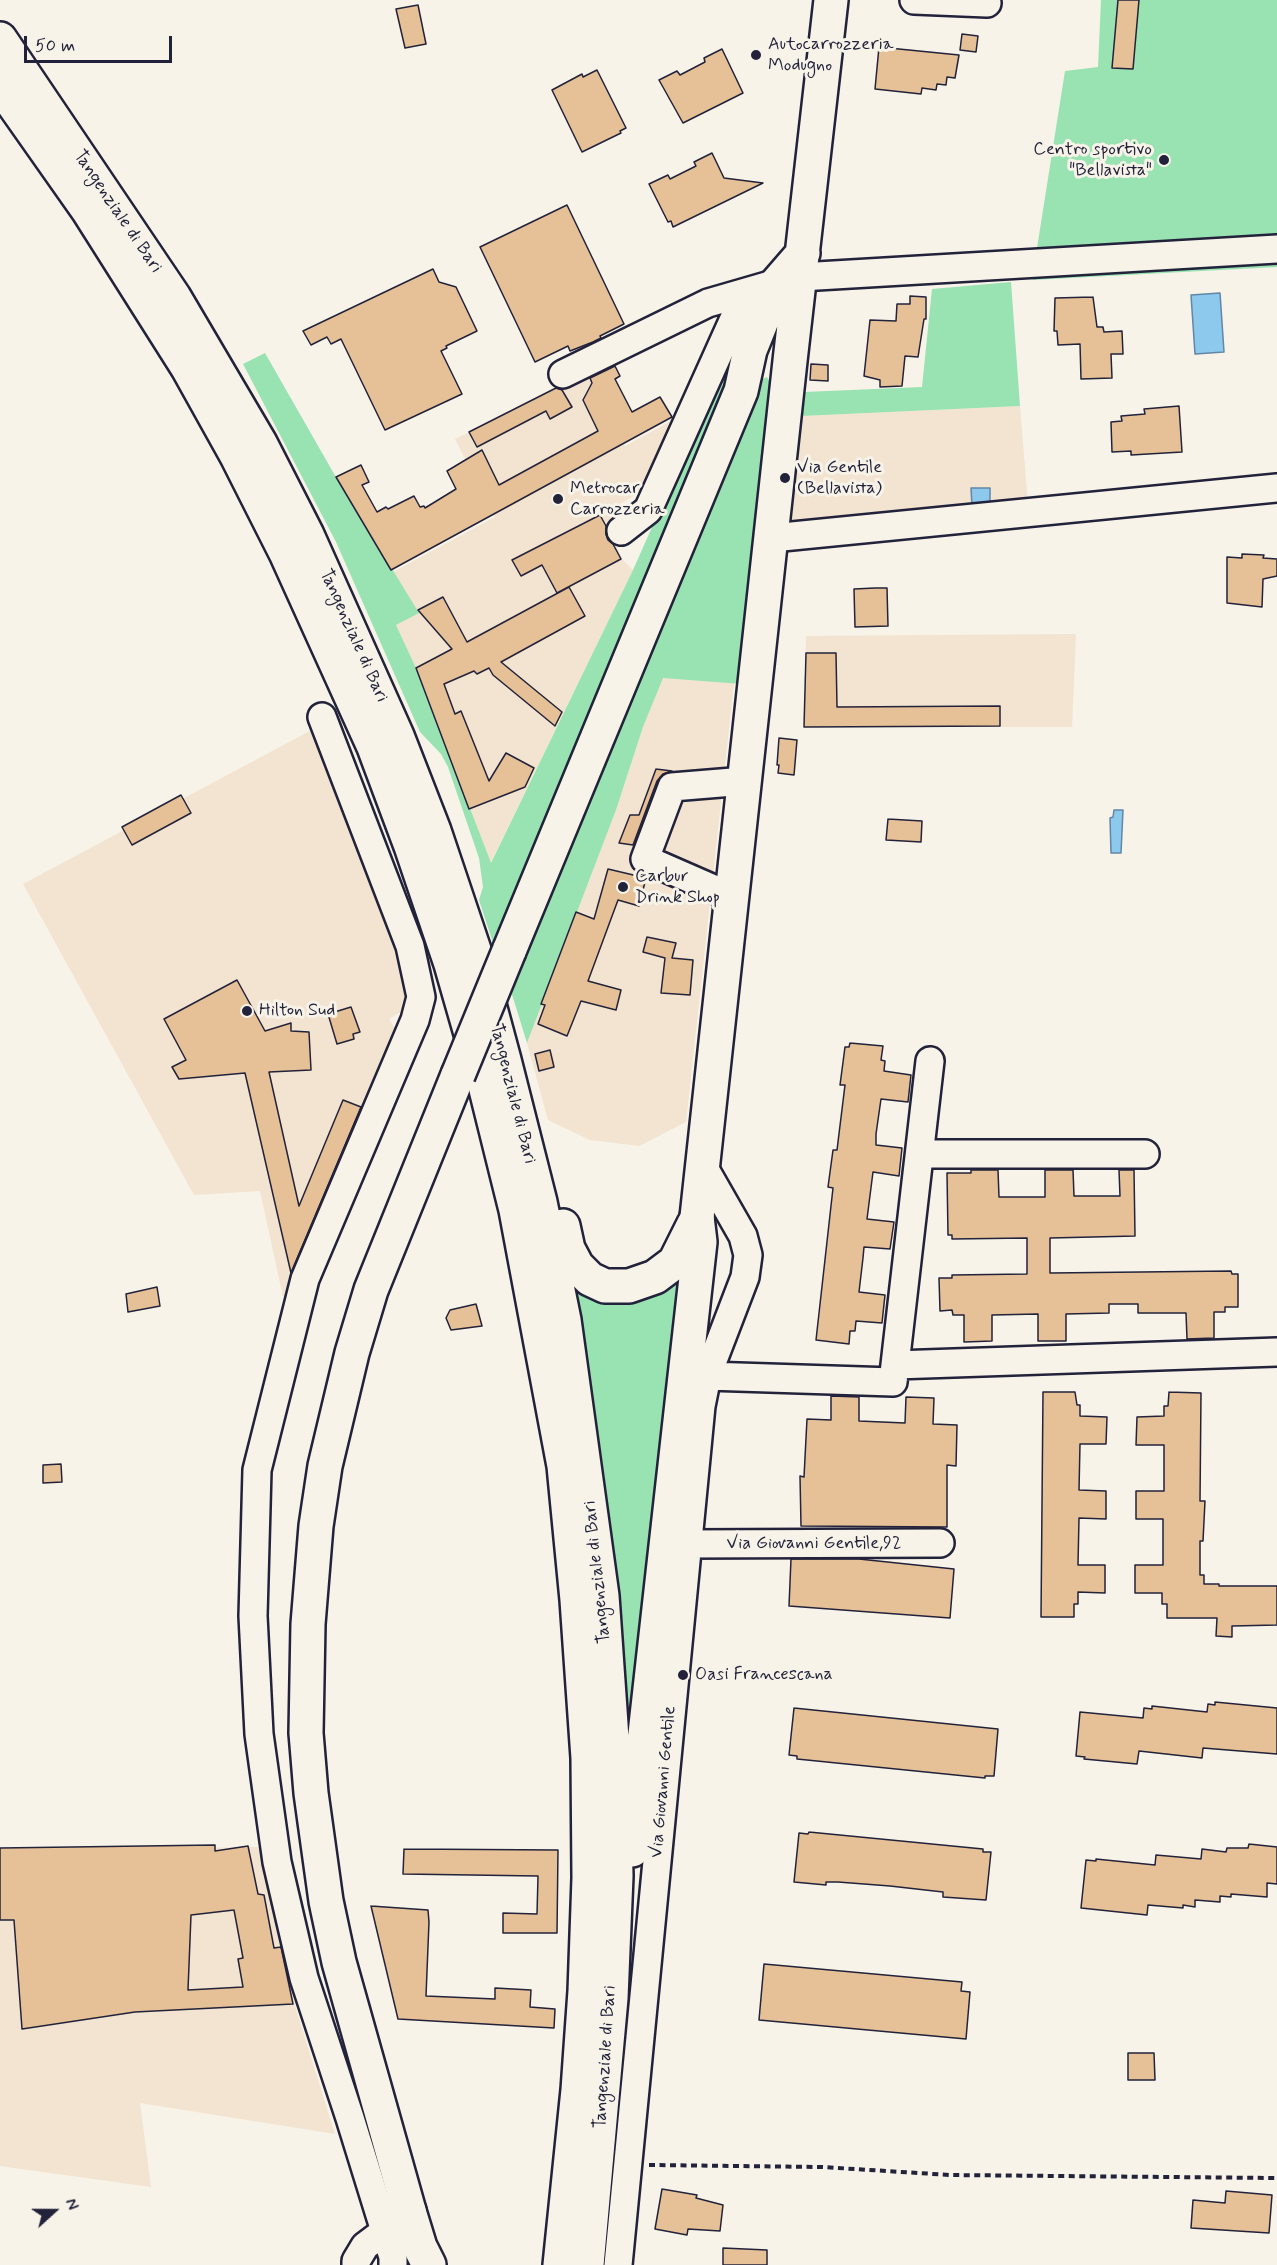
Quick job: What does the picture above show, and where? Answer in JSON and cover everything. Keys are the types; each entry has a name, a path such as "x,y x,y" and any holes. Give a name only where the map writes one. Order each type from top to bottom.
{"main road":[{"path":"429,2265 420,2247 409,2211 345,1984 326,1901 312,1803 306,1733 308,1624 315,1526 325,1466 352,1353 371,1290 741,391 750,350 782,276 831,0"},
{"name":"Tangenziale di Bari","path":"0,39 174,297 260,443 307,535 397,736 434,831 476,956 504,1060 540,1202 564,1320 603,1596 613,1753 615,1876 611,1998 587,2265"},
{"name":"Tangenziale di Bari","path":"0,85 88,210 188,368 237,456 286,553 374,747 411,846 454,975 480,1065 516,1210 564,1466 577,1600 588,1758 589,1878 585,1991 578,2090 560,2265"},
{"path":"611,1998 632,1853 698,1254 697,1216 772,538 789,361 782,276"},
{"path":"741,391 757,369 775,360 789,361"},
{"path":"504,1060 545,1152 568,1249 577,1266 590,1279 605,1286 629,1286 655,1277 675,1262 697,1216"},
{"path":"538,2265 548,2242 560,2124 578,2090"},
{"path":"409,2211 409,2245 415,2265"}],"street":[{"path":"914,0 987,3"},
{"path":"563,374 708,303 782,276 1277,249"},
{"path":"621,531 648,510 782,276"},
{"path":"772,538 1277,488"},
{"path":"322,717 410,946 421,997 415,1020 305,1279 257,1470 253,1616 259,1734 277,1862 304,1978 385,2232 393,2265"},
{"path":"732,897 645,859 672,787 745,781"},
{"path":"707,1376 893,1382 930,1061"},
{"path":"920,1154 1145,1154"},
{"path":"703,1166 743,1236"},
{"path":"697,1216 720,1222 743,1236"},
{"name":"Via Giovanni Gentile","path":"618,2265 701,1406 707,1376 746,1277 748,1254 743,1236"},
{"path":"896,1365 1277,1353"},
{"name":"Via Giovanni Gentile,92","path":"687,1544 940,1543"},
{"path":"356,2265 365,2246 409,2211"}],"path":[{"path":"627,2162 657,2166 822,2166 950,2175 1277,2178"}],"shaded area":[{"path":"588,375 625,446 682,415 648,488 611,509 615,517 605,523 623,560 633,570 490,864 416,668 396,625 418,612 393,572 495,517 455,439"},
{"path":"1020,406 1028,505 791,525 802,416"},
{"path":"1076,634 1072,727 804,727 806,636"},
{"path":"663,677 734,683 686,1122 639,1146 590,1140 548,1120 527,1043 616,810 643,727"},
{"name":"Hilton Sud","path":"321,725 415,1003 389,1019 399,1035 298,1289 283,1297 260,1191 194,1195 23,884"},
{"path":"265,1847 295,2006 335,2134 140,2103 151,2187 0,2166 0,1850"}],"green space":[{"name":"Centro sportivo \"Bellavista\"","path":"1101,0 1277,0 1277,267 1033,280 1032,249 1037,248 1065,71 1098,67"},
{"path":"1011,282 1020,406 802,416 804,392 922,387 932,289"},
{"path":"736,338 745,341 495,949 479,900 483,887 479,858 448,767 441,754 420,732 336,542 243,364 265,353 337,479 419,613 396,625 416,668 491,863 633,570"},
{"path":"767,377 771,385 742,684 663,678 643,727 616,810 527,1043 510,988 762,379"},
{"path":"681,1269 631,1777 606,1487 573,1279"}],"water":[{"path":"1220,293 1224,352 1195,354 1191,295"},
{"path":"971,488 990,488 990,506 972,506"},
{"path":"1114,810 1123,810 1121,853 1111,853 1110,818 1113,817"}],"building":[{"path":"1118,0 1139,0 1133,69 1112,68"},
{"path":"418,5 426,44 405,48 396,9"},
{"path":"962,34 978,36 976,52 960,50"},
{"path":"879,47 959,55 955,78 947,77 946,85 937,84 936,90 922,88 921,94 875,89"},
{"path":"722,49 743,93 683,123 659,80 677,71 680,75 705,62 704,58"},
{"path":"597,70 626,128 620,131 621,133 582,152 552,90 582,74 583,77"},
{"path":"712,153 724,178 763,183 673,227 671,221 668,222 649,184 668,175 670,179 696,166 694,162"},
{"path":"567,205 624,324 593,342 570,351 568,346 535,362 480,247"},
{"path":"433,269 439,282 456,287 477,331 446,346 447,348 441,351 462,394 385,430 341,339 331,344 327,337 311,345 303,331"},
{"path":"910,296 926,297 926,319 924,319 918,357 905,356 902,386 880,387 880,380 864,376 870,320 896,321 897,304 910,304"},
{"path":"1093,297 1097,327 1103,327 1104,332 1122,331 1123,354 1111,354 1112,378 1081,379 1080,344 1058,345 1057,331 1054,331 1055,298"},
{"path":"811,364 828,365 828,381 810,380"},
{"path":"615,366 620,376 615,379 632,412 660,397 672,417 391,570 336,477 361,465 369,482 362,485 377,512 414,496 420,507 425,508 456,489 447,471 482,450 499,485 598,431 583,400 592,383 590,378"},
{"path":"556,388 562,390 572,407 550,419 546,411 477,447 469,432"},
{"path":"1179,406 1182,452 1131,455 1131,451 1112,452 1111,422 1122,421 1121,416 1145,414 1144,409"},
{"path":"600,515 606,526 608,540 613,544 621,559 557,593 542,565 521,576 512,560"},
{"path":"1242,554 1264,555 1263,558 1277,559 1277,576 1263,579 1262,607 1227,603 1227,557 1242,558"},
{"path":"569,587 585,616 501,662 562,712 555,726 493,675 489,668 477,674 474,671 444,684 455,714 461,711 489,781 506,753 534,768 525,787 469,809 416,668 452,649 418,610 443,597 467,642"},
{"path":"887,588 888,626 855,627 854,589"},
{"path":"806,653 836,653 837,707 1000,706 1000,726 804,727"},
{"path":"779,738 797,740 794,775 778,773"},
{"path":"656,769 672,771 663,774 657,781 633,845 619,843 630,815 639,815"},
{"path":"181,795 191,813 132,845 122,827"},
{"path":"888,819 922,821 921,842 886,840"},
{"path":"608,869 646,878 639,906 618,900 588,981 621,990 616,1010 581,1001 567,1036 538,1024 545,1005 541,1004 576,912 594,919"},
{"path":"647,937 676,943 672,958 693,960 690,995 661,993 665,958 643,952"},
{"path":"237,980 265,1031 291,1023 291,1031 309,1032 311,1070 269,1072 299,1206 343,1100 361,1107 291,1273 245,1073 179,1079 172,1067 186,1060 164,1019"},
{"path":"351,1007 360,1032 353,1034 354,1039 337,1044 328,1014"},
{"path":"850,1043 883,1046 881,1060 885,1061 884,1071 911,1075 908,1102 881,1099 876,1134 876,1145 902,1148 899,1176 873,1172 867,1219 894,1222 890,1249 864,1247 859,1292 885,1295 882,1323 856,1321 855,1331 850,1331 849,1344 816,1340 833,1188 828,1187 833,1150 837,1150 845,1085 840,1085 845,1047 849,1047"},
{"path":"550,1050 554,1067 539,1071 535,1054"},
{"path":"971,1170 998,1170 999,1197 1045,1197 1045,1170 1073,1170 1074,1196 1120,1196 1119,1170 1134,1170 1135,1236 1050,1238 1050,1273 1231,1271 1232,1274 1238,1274 1238,1307 1225,1307 1225,1312 1214,1312 1214,1338 1187,1339 1186,1313 1138,1313 1138,1304 1109,1304 1109,1313 1066,1314 1066,1341 1038,1341 1038,1314 992,1315 992,1341 964,1342 964,1315 953,1315 952,1310 940,1311 939,1278 952,1278 952,1275 1027,1274 1027,1238 952,1239 952,1235 948,1235 947,1173 971,1173"},
{"path":"157,1287 160,1306 128,1312 126,1294"},
{"path":"476,1304 482,1326 451,1330 446,1318 450,1310"},
{"path":"1043,1392 1075,1392 1077,1405 1080,1405 1080,1416 1107,1417 1106,1444 1080,1444 1079,1490 1106,1491 1106,1519 1079,1518 1078,1565 1105,1565 1105,1593 1078,1592 1078,1604 1074,1604 1074,1617 1041,1617"},
{"path":"1169,1392 1201,1393 1200,1501 1205,1501 1203,1541 1200,1541 1200,1575 1204,1575 1204,1584 1277,1586 1277,1625 1232,1626 1232,1637 1216,1636 1217,1618 1167,1618 1167,1604 1162,1604 1162,1593 1135,1593 1135,1565 1163,1565 1163,1519 1136,1519 1136,1491 1164,1491 1164,1445 1136,1445 1137,1417 1164,1416 1164,1406 1168,1406"},
{"path":"831,1396 859,1397 859,1421 905,1423 906,1397 934,1398 933,1424 957,1425 956,1466 947,1465 947,1527 801,1526 800,1476 804,1477 807,1419 831,1420"},
{"path":"61,1464 62,1482 43,1483 43,1465"},
{"path":"791,1559 859,1559 954,1569 950,1618 789,1606"},
{"path":"1215,1702 1277,1708 1277,1754 1203,1748 1202,1758 1139,1751 1137,1764 1084,1759 1085,1757 1076,1756 1080,1712 1143,1718 1144,1708 1152,1709 1152,1706 1207,1712 1208,1704 1215,1705"},
{"path":"794,1708 998,1729 994,1776 985,1776 985,1778 797,1759 797,1756 789,1755"},
{"path":"809,1832 983,1849 983,1852 991,1852 986,1900 943,1897 943,1892 890,1886 838,1882 826,1882 826,1885 794,1882 799,1833 808,1834"},
{"path":"1249,1844 1277,1847 1277,1884 1267,1883 1267,1897 1231,1894 1231,1897 1220,1896 1220,1902 1195,1900 1195,1907 1148,1905 1147,1915 1081,1908 1086,1860 1155,1865 1156,1855 1201,1859 1202,1849 1226,1852 1227,1848 1248,1848"},
{"path":"215,1845 215,1851 248,1846 258,1894 264,1895 274,1948 281,1947 293,2004 135,2012 22,2029 14,1920 0,1920 0,1848","holes":["234,1910 243,1958 238,1959 243,1987 188,1990 191,1915"]},
{"path":"404,1849 558,1850 557,1933 503,1933 503,1913 537,1914 538,1876 403,1874"},
{"path":"371,1906 428,1910 426,1996 495,1999 495,1988 531,1990 530,2007 555,2009 554,2028 398,2019"},
{"path":"764,1964 962,1982 961,1991 970,1992 966,2039 759,2020"},
{"path":"1128,2053 1154,2053 1155,2080 1128,2080"},
{"path":"662,2189 697,2195 696,2198 723,2205 720,2231 688,2229 687,2235 655,2229"},
{"path":"1226,2191 1272,2195 1269,2233 1191,2228 1193,2200 1225,2203"},
{"path":"723,2248 767,2250 767,2265 723,2265"}],"place":[{"name":"Autocarrozzeria Modugno","path":"756,55"},
{"name":"Centro sportivo \"Bellavista\"","path":"1164,160"},
{"name":"Via Gentile (Bellavista)","path":"785,478"},
{"name":"Metrocar Carrozzeria","path":"558,499"},
{"name":"Carbur Drink Shop","path":"623,887"},
{"name":"Hilton Sud","path":"247,1011"},
{"name":"Oasi Francescana","path":"683,1675"}]}
